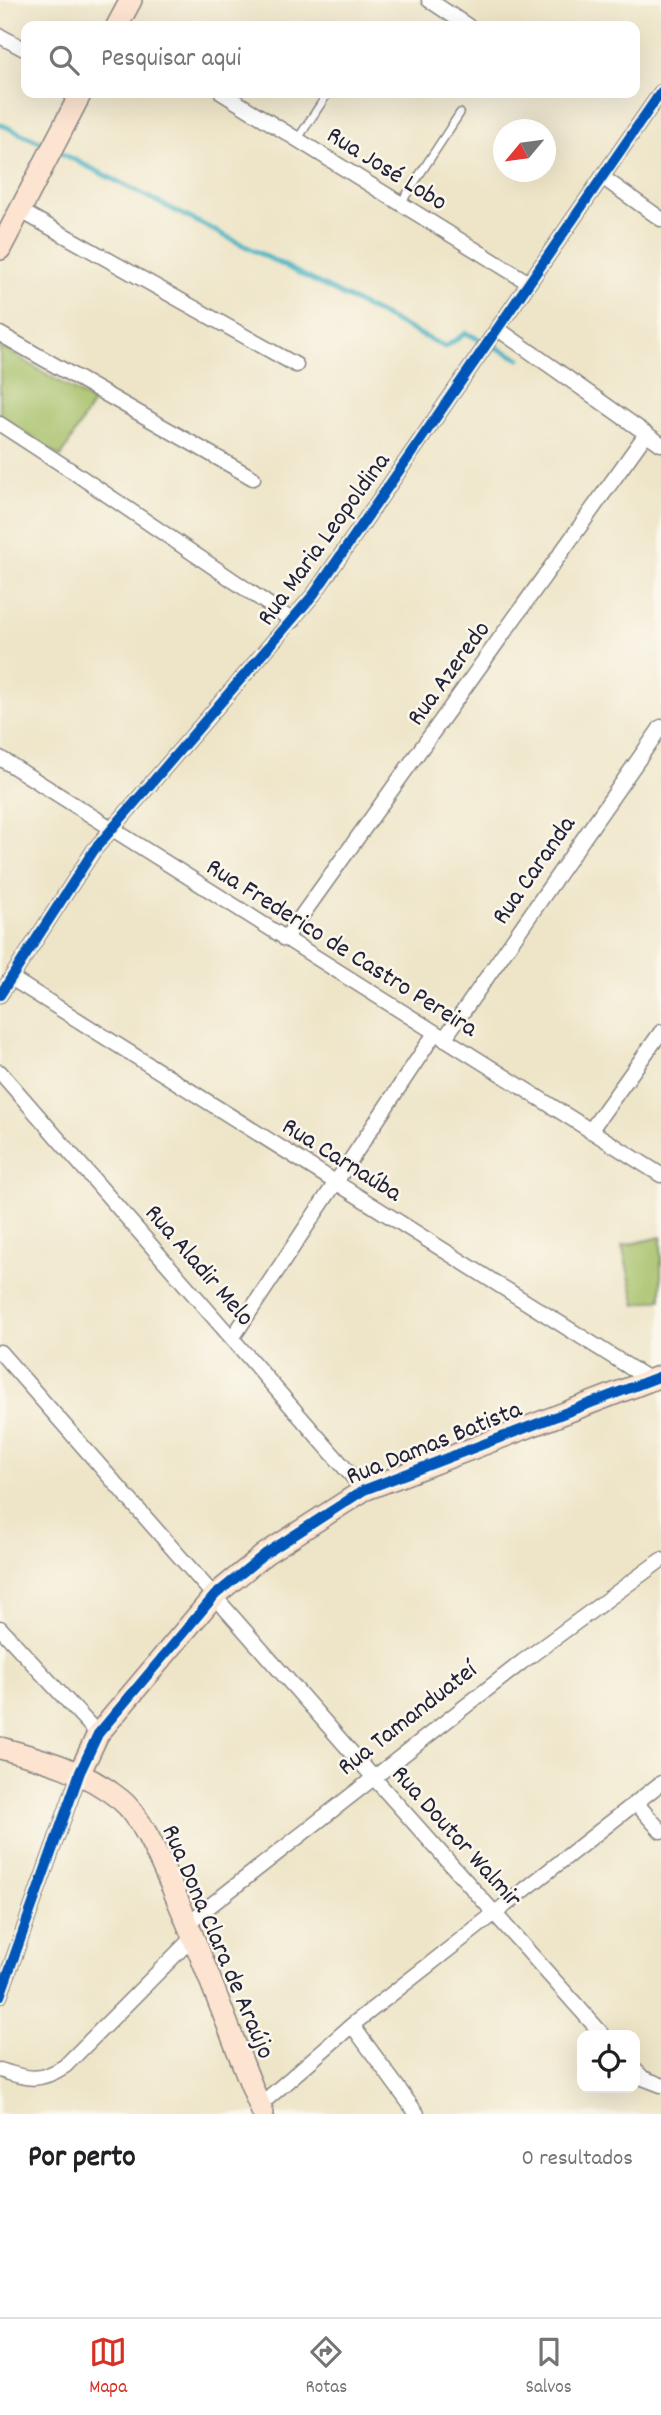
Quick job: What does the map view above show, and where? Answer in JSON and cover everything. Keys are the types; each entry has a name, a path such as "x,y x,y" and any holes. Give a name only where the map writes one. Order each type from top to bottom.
{"street":[{"path":"120,21 131,0"},
{"path":"429,0 460,21"},
{"path":"0,36 21,47"},
{"name":"Rua Maria Leopoldina","path":"0,995 94,850 314,594 661,92"},
{"path":"0,249 79,98"},
{"name":"Rua José Lobo","path":"230,98 529,283"},
{"path":"602,177 661,219"},
{"path":"21,211 296,365"},
{"path":"496,331 661,444"},
{"path":"0,334 253,478"},
{"path":"0,424 293,621"},
{"name":"Rua Azeredo","path":"285,939 646,434"},
{"name":"Rua Caranda","path":"233,1337 439,1036 661,727"},
{"name":"Rua Frederico de Castro Pereira","path":"0,758 661,1175"},
{"name":"Rua Carnaúba","path":"10,978 336,1183 655,1378"},
{"path":"590,1131 661,1032"},
{"name":"Rua Aladir Melo","path":"0,1072 364,1490"},
{"name":"Rua Doutor Walmir","path":"0,1352 599,2030"},
{"name":"Rua Damas Batista","path":"98,1734 215,1595 265,1554 364,1490 655,1378"},
{"name":"Rua Tamanduateí","path":"0,2070 27,2079 41,2078 65,2066 191,1930 277,1850 522,1662 661,1560"},
{"path":"0,1628 98,1734 80,1772 0,1996"},
{"name":"Rua Dona Clara de Araújo","path":"0,1748 80,1772 123,1802 138,1822 157,1855 191,1930 262,2109"},
{"path":"262,2109 352,2025 661,1783"},
{"path":"636,1803 661,1831"},
{"path":"352,2025 417,2114"},
{"path":"640,2075 661,2085"}],"lane":[{"path":"297,140 325,98"},
{"path":"400,203 460,113"}],"green space":[{"path":"0,346 93,402 61,457 0,416"},
{"path":"661,1237 661,1299 636,1305 622,1246"}],"waterway":[{"path":"0,124 46,145"},
{"path":"55,150 445,347 466,333 520,359"}],"cycle path":[{"path":"0,995 94,850 314,594 661,92"},
{"path":"0,1996 80,1772 98,1734 215,1595 265,1554 364,1490 661,1376"}]}
